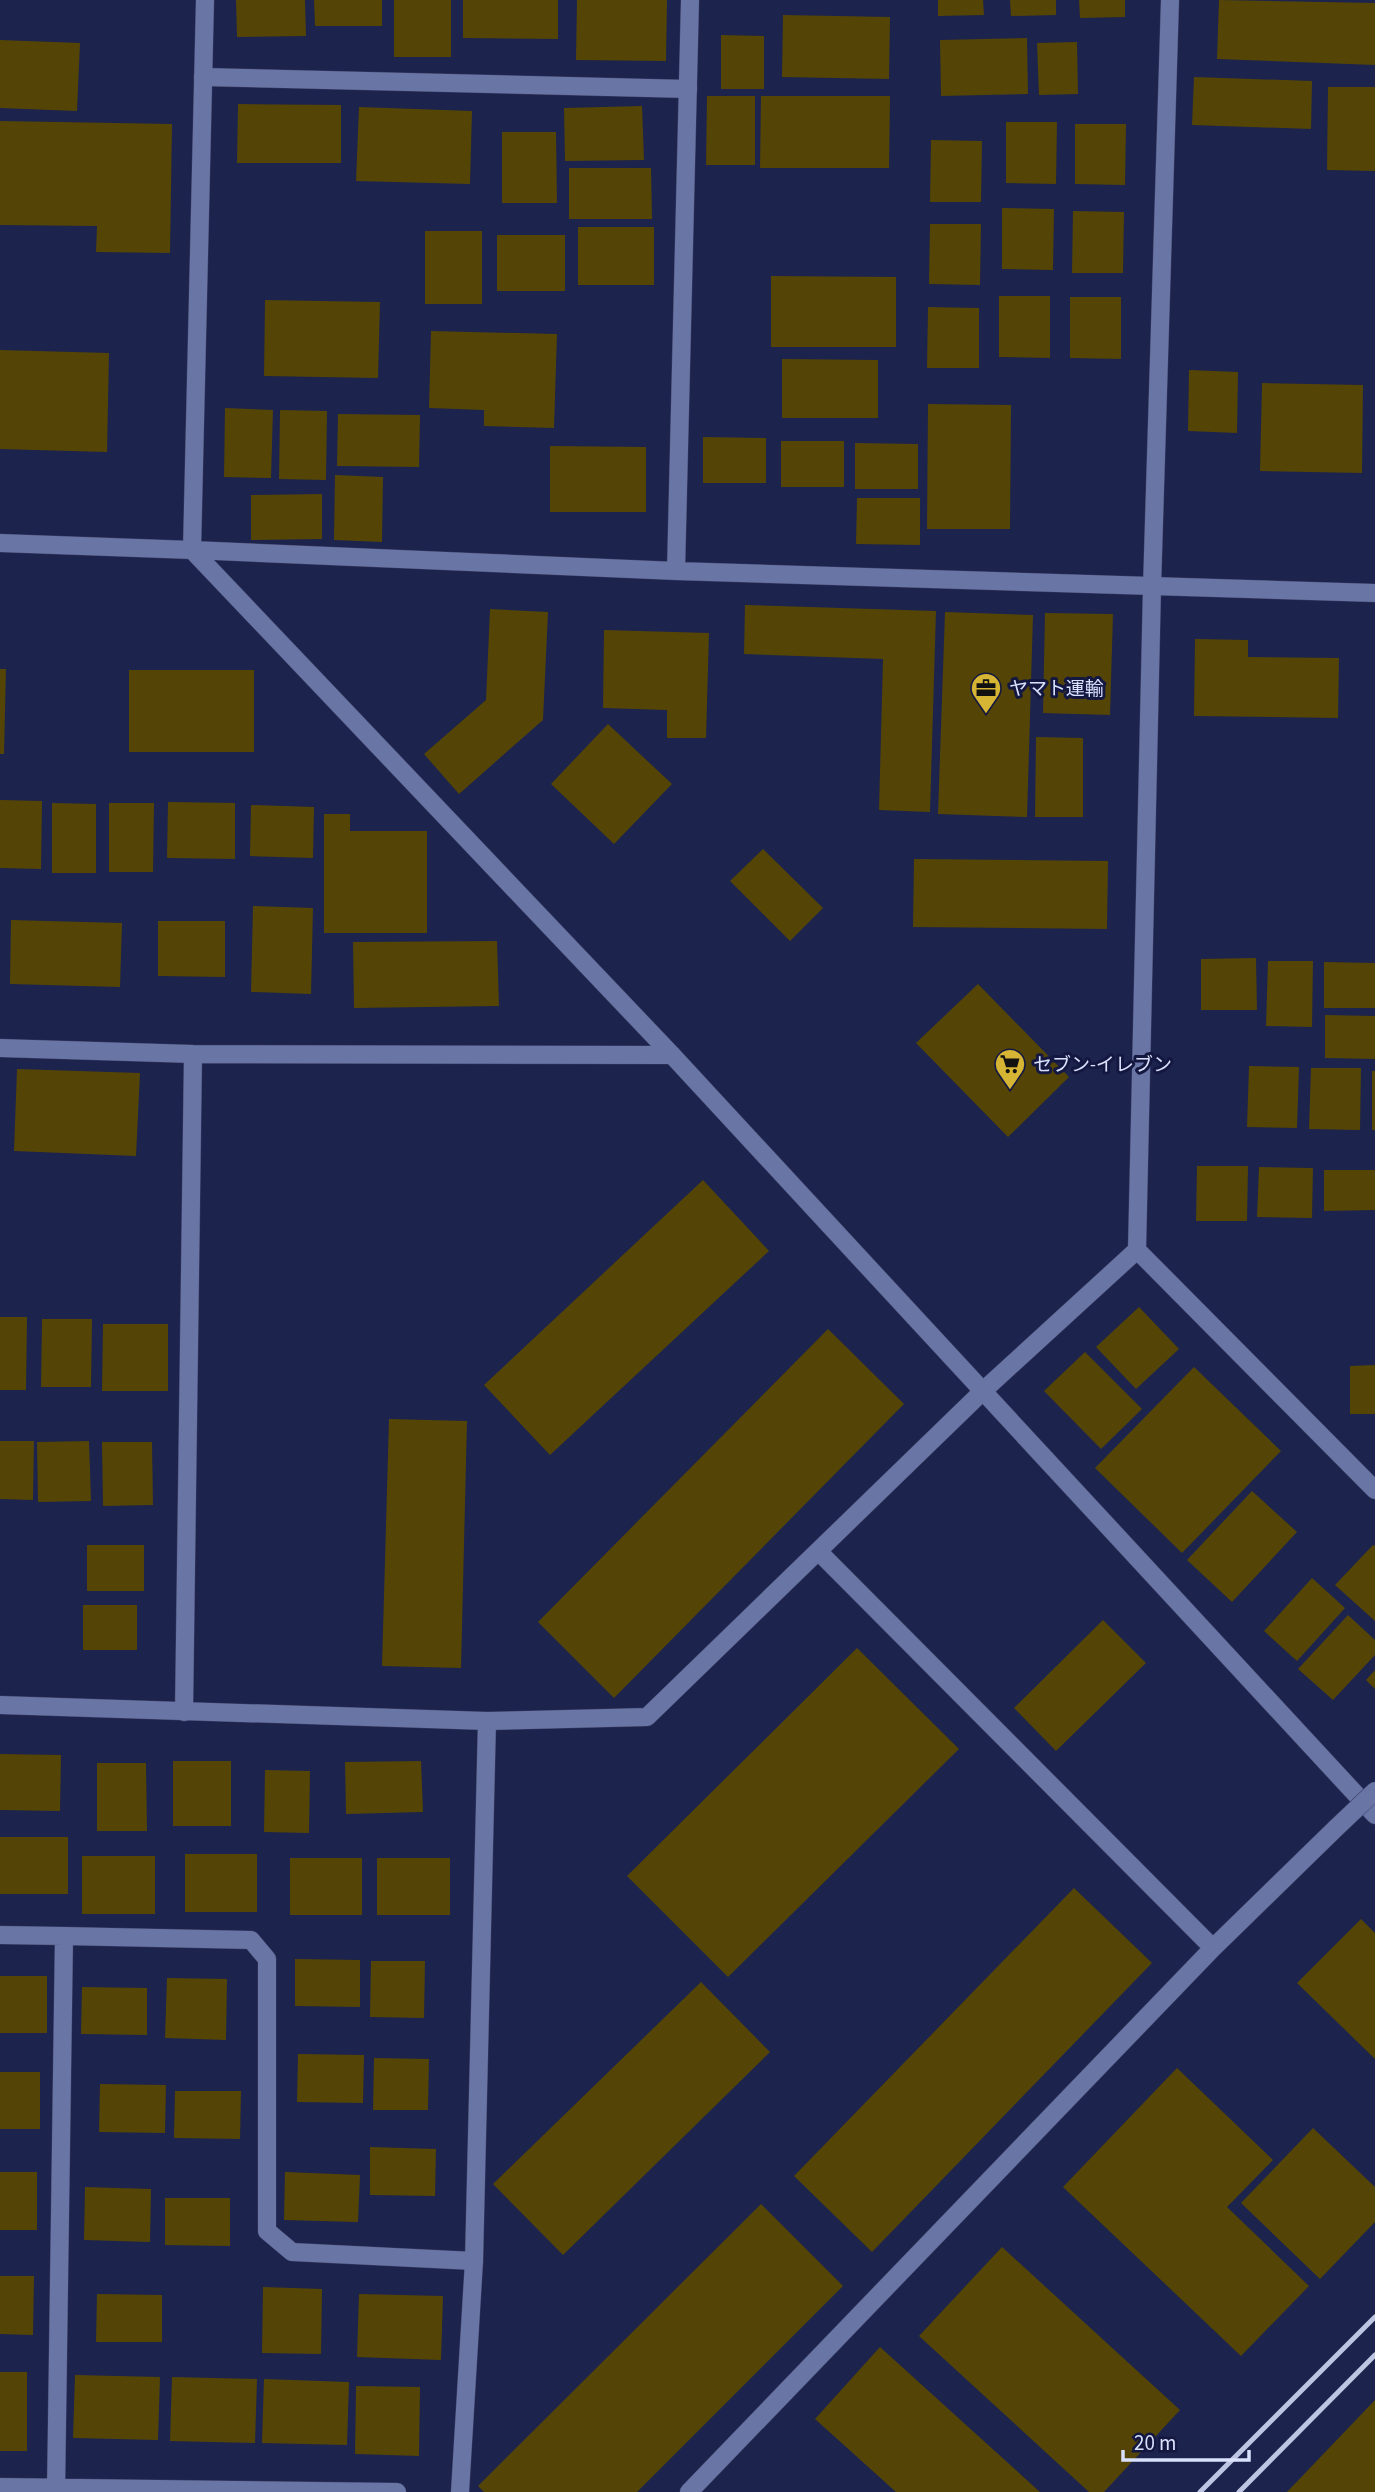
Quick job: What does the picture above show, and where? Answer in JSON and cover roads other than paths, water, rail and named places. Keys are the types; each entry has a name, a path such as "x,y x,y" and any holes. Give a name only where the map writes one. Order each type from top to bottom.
{"street":[{"path":"205,0 192,550 672,1055 1375,1815"},
{"path":"676,571 690,0"},
{"path":"1170,0 1152,587 1137,1250 1375,1490"},
{"path":"203,77 688,89"},
{"path":"0,543 676,571 1375,593"},
{"path":"0,1048 193,1054 672,1055"},
{"path":"184,1712 193,1054"},
{"path":"0,1705 487,1721 648,1717 984,1390 1137,1250"},
{"path":"819,1552 1213,1948"},
{"path":"460,2492 474,2261 487,1721"},
{"path":"690,2492 1213,1948 1375,1791"},
{"path":"0,1935 251,1940 267,1958 267,2231 292,2252 474,2261"},
{"path":"56,2490 64,1936"},
{"path":"0,2487 56,2490 397,2492"}],"railway":[{"path":"1200,2492 1375,2317"},
{"path":"1239,2492 1375,2355"}],"place":[{"name":"ヤマト運輸","path":"986,715"},
{"name":"セブン-イレブン","path":"1010,1091"}]}
